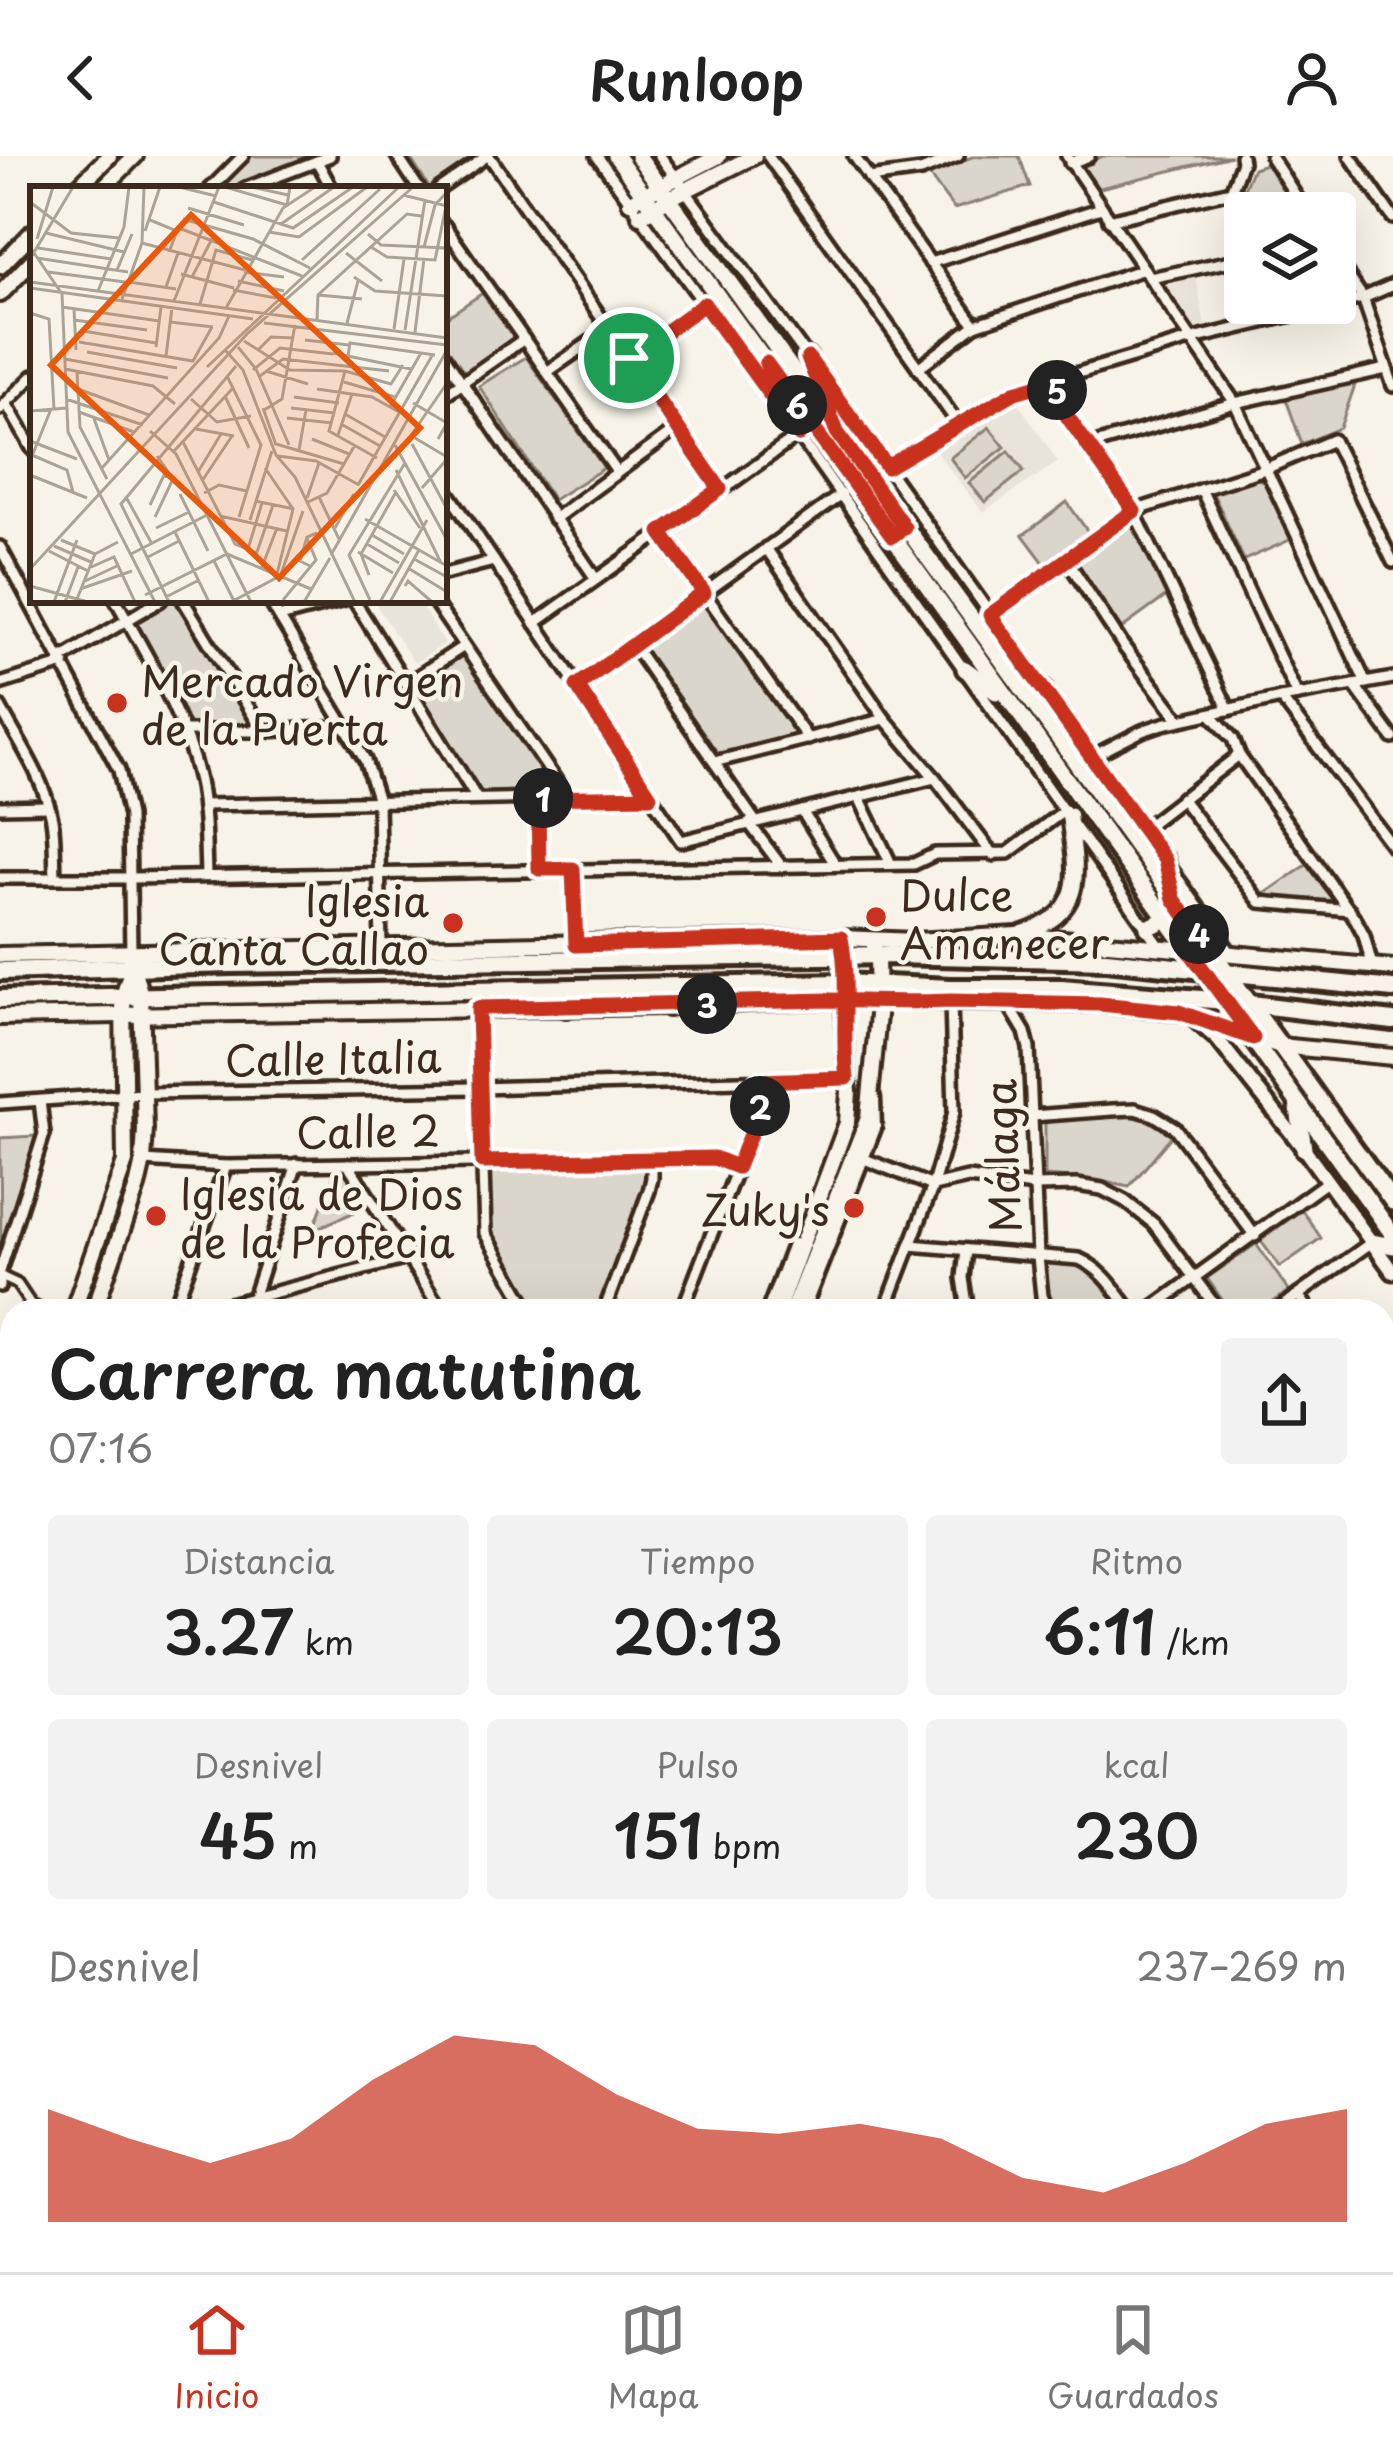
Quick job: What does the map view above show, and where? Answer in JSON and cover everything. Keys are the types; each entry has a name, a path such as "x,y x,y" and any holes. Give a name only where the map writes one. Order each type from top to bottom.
{"highway":[{"path":"0,971 132,960 290,964 842,946 1106,960 1393,989"},
{"path":"290,964 330,948"},
{"path":"202,951 231,964"},
{"path":"638,987 669,1006"},
{"path":"0,999 132,1006 638,987 878,992 1060,988 1393,1021"},
{"path":"566,1007 610,988"}],"main road":[{"path":"79,186 109,156"},
{"path":"105,186 135,156"},
{"path":"616,156 766,363 1006,668 1393,1202"},
{"path":"638,156 649,201 837,432 1012,705 1393,1235"},
{"path":"649,201 719,156"},
{"path":"680,184 754,156"},
{"path":"0,266 30,235"},
{"path":"0,294 30,263"},
{"path":"808,358 837,432"},
{"path":"766,363 799,435"},
{"path":"1006,668 1042,688"},
{"path":"964,669 1012,705"},
{"path":"1017,934 1051,919 1073,893 1077,860 1067,813"},
{"path":"1165,860 1174,899"},
{"path":"1148,928 1166,919"},
{"path":"798,1299 865,1131 878,992 873,947 1017,934 1393,968"},
{"path":"0,955 132,960 202,951 330,948 842,946 849,1098 844,1135 778,1299"},
{"path":"77,1299 125,1162 124,1042 132,1006 132,960"},
{"path":"0,1016 132,1006 669,1006 844,991"},
{"path":"878,992 951,1001 1100,1004 1185,1013 1280,1046 1393,1057"},
{"path":"98,1299 143,1161 142,1040 132,1006"},
{"path":"124,1042 132,1046 142,1040"},
{"path":"846,1072 858,1056 868,1060 872,1069"},
{"path":"1297,1100 1304,1148"},
{"path":"1372,1242 1393,1246"}],"street":[{"path":"213,186 242,156"},
{"path":"253,186 330,156"},
{"path":"397,156 417,186"},
{"path":"444,186 488,156 720,489"},
{"path":"597,156 649,201 704,304 1159,946"},
{"path":"660,156 1232,953"},
{"path":"768,156 959,425"},
{"path":"854,156 976,325"},
{"path":"869,178 921,171 958,156"},
{"path":"1090,156 1068,159 1235,403 1360,684 1393,738"},
{"path":"1109,220 1231,190 1241,159 1272,156 1294,192"},
{"path":"1350,156 1393,218"},
{"path":"317,161 330,186"},
{"path":"930,263 1101,208"},
{"path":"447,229 617,472"},
{"path":"918,368 976,325 1147,274 1224,261"},
{"path":"887,467 1015,392 1193,339 1363,298 1393,285"},
{"path":"1356,288 1393,386"},
{"path":"629,358 704,304"},
{"path":"547,372 609,329"},
{"path":"447,392 524,339"},
{"path":"447,360 596,579"},
{"path":"1088,446 1235,403 1386,369"},
{"path":"30,379 3,406 30,446"},
{"path":"1054,381 1067,416 1134,511 1229,710"},
{"path":"554,519 678,428"},
{"path":"535,623 799,435"},
{"path":"990,615 1134,511 1265,469 1333,440 1393,562"},
{"path":"1201,489 1297,695"},
{"path":"447,490 681,842 692,868"},
{"path":"577,686 842,494"},
{"path":"661,532 808,739"},
{"path":"0,547 30,602"},
{"path":"766,548 885,719 993,855"},
{"path":"1067,560 1124,647 1180,720"},
{"path":"447,573 494,561"},
{"path":"31,603 119,770 129,816 132,960"},
{"path":"118,603 195,764 203,805 206,876"},
{"path":"0,685 63,662 156,603"},
{"path":"185,603 262,731"},
{"path":"271,603 365,760 378,801 381,947"},
{"path":"280,617 338,603"},
{"path":"352,603 477,799"},
{"path":"435,603 568,798"},
{"path":"633,645 782,866"},
{"path":"406,684 464,646"},
{"path":"1094,761 1142,730 1393,678"},
{"path":"1281,698 1393,847"},
{"path":"0,707 48,806 55,876"},
{"path":"1210,714 1233,739 1239,755 1349,910 1364,934 1372,966"},
{"path":"715,762 885,719"},
{"path":"183,731 345,727"},
{"path":"0,736 16,737"},
{"path":"1143,829 1239,755"},
{"path":"681,842 935,778"},
{"path":"203,805 650,796"},
{"path":"859,797 891,864"},
{"path":"538,798 539,869"},
{"path":"1180,798 1260,902 1349,910"},
{"path":"0,807 48,806"},
{"path":"802,811 835,864"},
{"path":"0,878 914,864 934,854 993,855 1014,850 1067,813"},
{"path":"573,869 576,945"},
{"path":"889,1299 933,1186 954,1112 951,1001"},
{"name":"Málaga","path":"1007,1002 1029,1048 1037,1257 1043,1299"},
{"path":"478,1008 484,1233 523,1299"},
{"path":"1185,1013 1218,1040 1304,1148 1393,1272"},
{"name":"Calle Italia","path":"0,1103 143,1093 758,1081 846,1072"},
{"path":"687,1299 760,1109 758,1081"},
{"path":"807,1299 875,1118 872,1093"},
{"path":"27,1299 17,1284 0,1278 44,1134 40,1101"},
{"path":"1032,1116 1135,1109 1154,1115 1175,1128 1255,1236"},
{"name":"Calle 2","path":"143,1161 226,1166 714,1158 737,1167"},
{"path":"862,1158 933,1186 968,1178 1102,1190 1154,1224 1211,1299"},
{"path":"608,1299 649,1191 652,1159"},
{"path":"253,1298 297,1164"},
{"path":"348,1164 434,1299"},
{"path":"178,1299 226,1166"},
{"path":"1165,1299 1328,1181"},
{"path":"1292,1299 1372,1242"},
{"path":"910,1244 1079,1259 1095,1266 1122,1299"},
{"path":"966,1250 966,1299"},
{"path":"249,1299 408,1258"},
{"path":"1298,1294 1302,1299"}],"shaded area":[{"path":"252,156 314,156 238,186 222,186"},
{"path":"409,156 482,156 439,186 428,186"},
{"path":"975,156 1019,156 1030,186 954,209 927,173"},
{"path":"1103,156 1231,156 1096,189 1080,164"},
{"path":"1268,163 1286,192 1238,192 1253,168"},
{"path":"1196,276 1205,326 1194,330 1163,282"},
{"path":"487,290 520,336 462,377 447,354 447,317"},
{"path":"526,357 604,468 553,500 479,386"},
{"path":"1356,382 1340,428 1302,444 1286,399"},
{"path":"1015,398 1058,462 983,512 934,449"},
{"path":"989,427 1005,447 965,478 950,458"},
{"path":"1009,451 1024,471 985,502 969,483"},
{"path":"1257,478 1264,482 1292,539 1244,560 1212,491"},
{"path":"1067,502 1088,532 1044,563 1023,535"},
{"path":"1132,520 1168,595 1121,629 1076,561"},
{"path":"703,599 799,733 719,755 641,644"},
{"path":"165,603 180,603 255,726 187,726 132,622"},
{"path":"375,603 419,603 445,644 414,663"},
{"path":"463,651 560,794 479,794 412,684"},
{"path":"1308,864 1338,903 1268,900 1263,895"},
{"path":"1286,1062 1393,1209 1393,1223 1278,1063"},
{"path":"1117,1115 1149,1119 1173,1134 1129,1187 1045,1176 1045,1122"},
{"path":"35,1136 33,1153 1,1259 0,1138"},
{"path":"647,1163 647,1181 603,1299 530,1299 497,1246 489,1220 488,1168"},
{"path":"345,1167 369,1206 313,1230 336,1169"},
{"path":"1302,1210 1321,1238 1280,1267 1260,1240"},
{"path":"1256,1244 1289,1291 1277,1299 1222,1299 1207,1278"},
{"path":"1042,1262 1074,1263 1093,1270 1117,1299 1047,1299"}],"place":[{"name":"Mercado Virgen de la Puerta","path":"117,703"},
{"name":"Dulce Amanecer","path":"876,917"},
{"name":"Iglesia Canta Callao","path":"453,923"},
{"name":"Zuky's","path":"854,1208"},
{"name":"Iglesia de Dios de la Profecia","path":"156,1216"}],"route":[{"path":"629,358 704,304 799,435 766,363 892,536 904,527 837,432 808,358 887,467 1015,392 1054,381 1067,416 1134,511 990,615 1165,860 1174,899 1210,951 1188,949 1253,1038 1185,1013 1100,1004 951,1001 935,1002 878,1000 844,1000 830,1000 478,1008 482,1162 714,1158 737,1167 760,1109 758,1081 847,1078 844,1000 844,954 841,938 576,945 573,869 539,869 538,798 650,796 577,686 704,593 661,532 720,489 629,358"}]}
